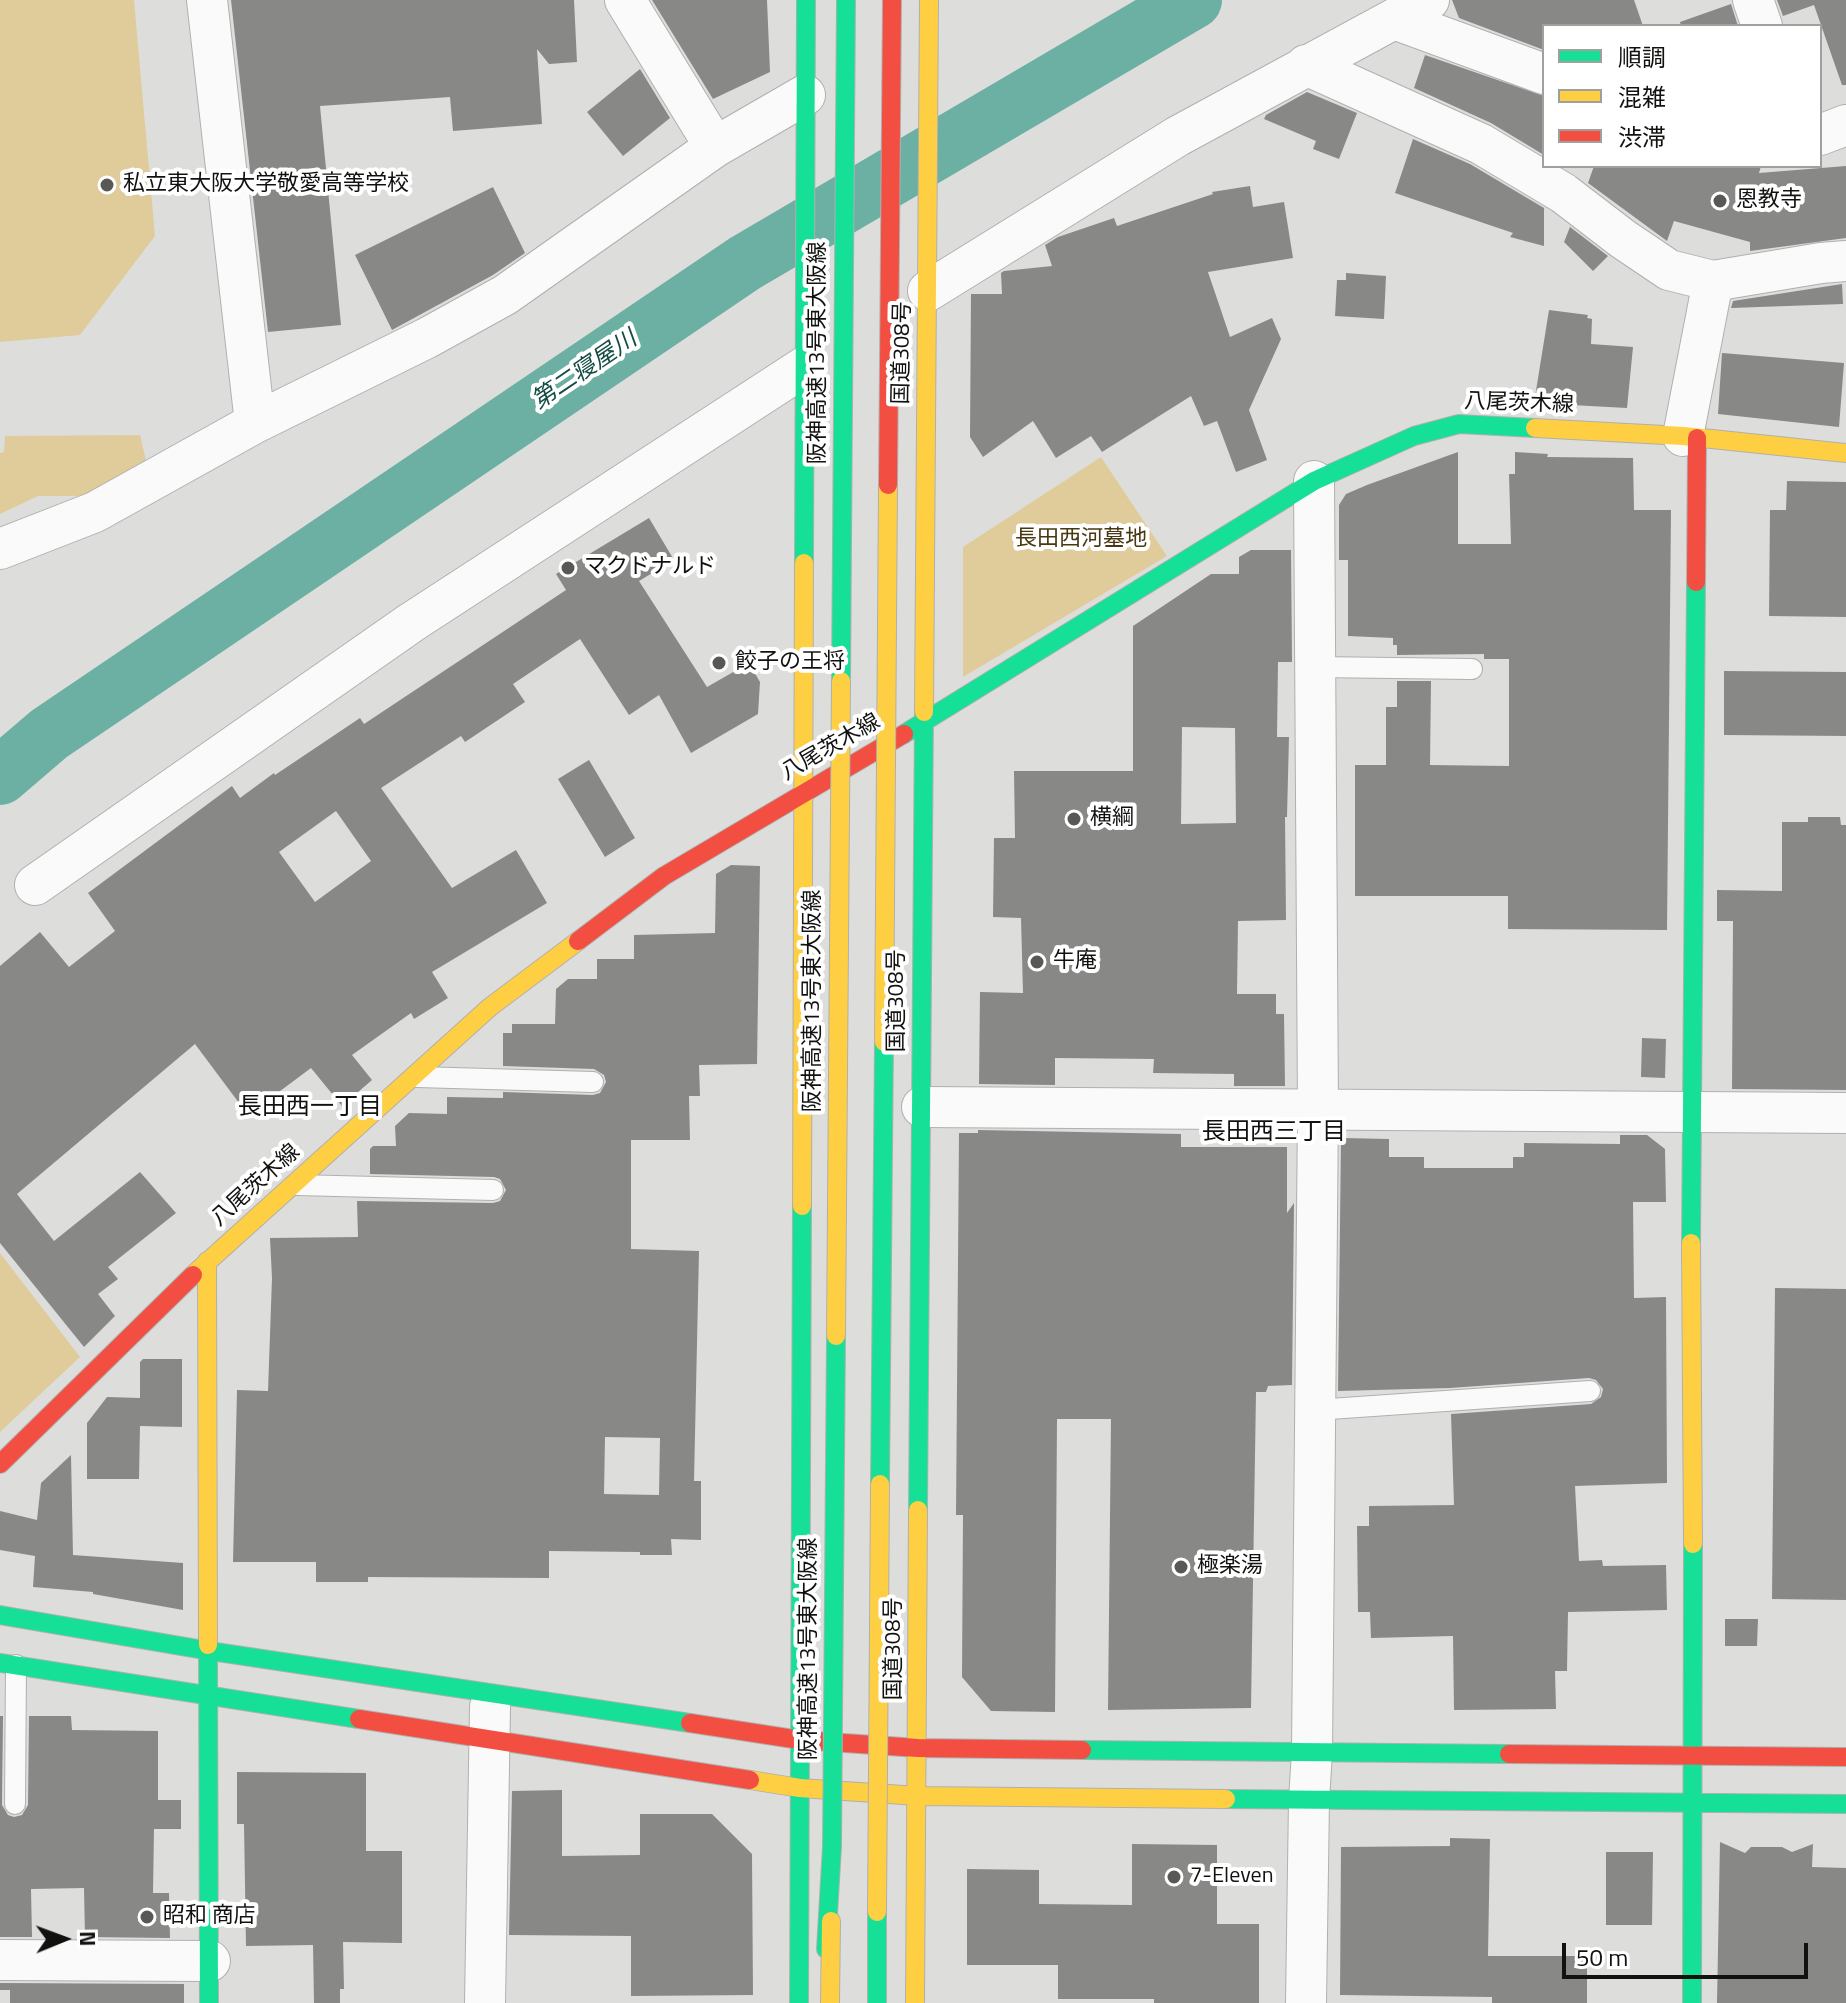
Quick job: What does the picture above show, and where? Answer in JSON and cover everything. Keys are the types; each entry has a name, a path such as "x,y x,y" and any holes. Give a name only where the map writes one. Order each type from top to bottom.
{"main road":[{"path":"799,2003 806,0"},
{"name":"阪神高速13号東大阪線","path":"830,2003 846,0"},
{"path":"877,2003 892,0"},
{"name":"国道308号","path":"915,2003 929,0"},
{"name":"八尾茨木線","path":"0,1464 207,1261 490,1007 664,876 924,722 1314,481 1414,436 1459,424 1690,437 1846,453"},
{"path":"1690,437 1692,2003"},
{"path":"207,1261 209,2003"},
{"path":"0,1615 210,1651 800,1740 918,1748 1846,1757"},
{"path":"8,1664 800,1788 918,1796 1846,1804"},
{"path":"819,2003 829,1923 832,1846"}],"street":[{"path":"207,0 255,423"},
{"path":"625,0 715,147"},
{"path":"928,274 1429,0"},
{"path":"1753,0 1761,24"},
{"path":"1394,19 1542,73"},
{"path":"1306,65 1481,144 1563,193 1669,270 1713,281 1846,261"},
{"path":"0,549 95,512 255,423 427,338 505,295 715,147 805,111"},
{"path":"1822,134 1846,125"},
{"path":"1690,437 1713,281"},
{"path":"35,885 804,350"},
{"path":"1306,2003 1312,1752 1318,1109 1314,481"},
{"path":"922,1107 1846,1113"},
{"path":"485,2003 490,1694"},
{"path":"0,1960 210,1961"}],"lane":[{"path":"1315,667 1472,669"},
{"path":"412,1077 593,1082"},
{"path":"292,1185 493,1190"},
{"path":"1315,1410 1590,1391"},
{"path":"8,1664 15,1804"}],"green space":[{"path":"0,0 134,0 155,236 80,335 0,342"},
{"path":"140,435 147,465 90,496 38,496 0,514 0,453 4,452 5,436"},
{"name":"長田西河墓地","path":"1101,457 1167,556 963,677 963,547"},
{"path":"0,1253 80,1357 0,1432"}],"building":[{"path":"231,0 574,0 577,62 549,64 537,49 542,124 453,131 450,97 320,106 341,325 268,332"},
{"path":"652,0 767,0 770,72 713,99"},
{"path":"1452,0 1634,0 1642,24 1542,24 1542,49 1459,18"},
{"path":"1777,0 1846,0 1846,85 1842,85 1814,5 1783,16"},
{"path":"1731,4 1737,24 1680,24"},
{"path":"1425,55 1542,95 1542,154 1491,123 1414,88"},
{"path":"640,69 670,118 623,156 587,112"},
{"path":"1307,92 1357,113 1339,159 1313,149 1316,141 1264,119"},
{"path":"1413,139 1470,164 1544,208 1544,246 1510,237 1513,233 1395,193"},
{"path":"1846,166 1846,238 1750,251 1750,242 1674,221 1667,241 1588,183 1593,168 1760,168 1759,173"},
{"path":"1250,186 1253,207 1284,202 1293,258 1208,272 1230,337 1272,318 1281,339 1249,410 1267,460 1236,472 1217,421 1204,426 1191,396 1102,452 1091,436 1056,458 1033,421 983,457 970,437 971,294 1002,294 1001,273 1004,271 1052,266 1045,245 1058,237 1114,218 1117,226 1212,192"},
{"path":"493,187 525,253 493,275 392,330 355,255"},
{"path":"1570,227 1608,256 1593,271 1564,242"},
{"path":"1346,273 1386,276 1384,319 1335,316 1337,280 1346,280"},
{"path":"1842,284 1843,304 1731,308 1733,301"},
{"path":"1549,310 1588,315 1587,318 1592,319 1591,344 1633,347 1627,408 1534,403"},
{"path":"1722,353 1844,363 1839,427 1718,414"},
{"path":"1458,452 1458,544 1511,544 1509,474 1515,474 1515,452 1548,454 1547,457 1633,458 1634,510 1671,510 1667,930 1508,929 1508,896 1355,896 1355,765 1386,765 1386,707 1397,707 1397,681 1431,681 1430,765 1509,766 1509,659 1484,659 1484,654 1397,655 1393,638 1348,636 1348,560 1339,560 1339,505 1346,494"},
{"path":"1787,481 1846,482 1846,617 1769,616 1770,510 1786,510"},
{"path":"649,518 674,560 639,581 707,687 749,663 760,682 758,714 691,753 659,695 629,715 580,639 513,684 525,702 465,742 461,736 381,788 452,888 516,850 547,903 432,972 448,998 414,1019 411,1013 352,1055 372,1080 342,1106 311,1068 248,1115 195,1044 17,1194 54,1241 140,1172 176,1213 108,1267 118,1279 98,1294 115,1316 84,1347 0,1243 0,966 40,932 69,967 115,931 88,893 232,786 240,798 360,718 364,724 566,590 556,574","holes":["336,811 371,861 315,902 279,852"]},
{"path":"1251,550 1291,550 1292,662 1278,662 1277,737 1289,737 1285,817 1286,920 1238,921 1237,994 1276,994 1276,1014 1284,1014 1285,1086 1234,1086 1234,1074 1153,1073 1154,1059 1055,1058 1055,1085 979,1084 980,992 1023,993 1021,918 993,917 994,838 1015,838 1014,771 1133,771 1133,626 1211,574 1239,574 1239,557","holes":["1182,727 1235,728 1236,823 1181,824"]},
{"path":"1724,671 1846,672 1846,736 1724,735"},
{"path":"589,760 635,838 605,857 558,779"},
{"path":"1808,817 1840,817 1841,825 1846,825 1846,1090 1732,1089 1733,921 1717,921 1717,890 1782,891 1782,822 1808,822"},
{"path":"731,865 760,866 757,1064 699,1065 700,1096 689,1096 690,1140 631,1140 631,1249 699,1251 694,1481 701,1481 701,1540 671,1539 672,1555 549,1551 549,1578 368,1577 368,1582 316,1582 316,1562 233,1562 237,1390 268,1391 272,1278 270,1238 358,1237 357,1201 500,1201 506,1190 500,1179 494,1177 370,1174 370,1149 373,1146 396,1146 395,1126 409,1113 447,1114 447,1097 503,1098 503,1092 600,1093 606,1082 604,1075 594,1069 503,1066 503,1033 512,1033 512,1024 555,1024 556,989 568,979 597,979 597,959 634,959 634,935 715,933 716,874","holes":["605,1437 660,1438 659,1495 604,1494"]},
{"path":"1642,1038 1666,1039 1665,1078 1641,1077"},
{"path":"978,1130 1181,1134 1181,1147 1287,1147 1287,1213 1294,1203 1292,1385 1268,1386 1266,1392 1256,1392 1251,1708 1108,1710 1111,1419 1057,1419 1055,1712 991,1711 962,1677 963,1515 956,1515 959,1133 978,1133"},
{"path":"1620,1135 1647,1135 1665,1149 1666,1202 1633,1202 1634,1298 1666,1297 1667,1483 1575,1486 1579,1561 1602,1560 1603,1566 1666,1565 1667,1610 1568,1612 1567,1671 1555,1671 1556,1709 1454,1710 1453,1636 1371,1638 1370,1612 1358,1612 1357,1526 1369,1526 1369,1506 1454,1505 1451,1414 1591,1404 1601,1397 1603,1389 1596,1380 1589,1378 1450,1388 1338,1391 1341,1141 1343,1138 1389,1139 1389,1157 1424,1157 1424,1168 1513,1168 1513,1157 1524,1157 1524,1143 1620,1144"},
{"path":"1775,1288 1846,1289 1846,1600 1772,1599"},
{"path":"143,1359 182,1359 182,1427 140,1426 139,1479 87,1479 87,1423 107,1397 140,1398 140,1362"},
{"path":"71,1455 73,1555 183,1563 183,1610 93,1592 33,1587 35,1556 0,1550 0,1511 37,1520 41,1483"},
{"path":"1725,1619 1758,1619 1757,1646 1725,1646"},
{"path":"0,1716 3,1716 2,1805 8,1815 14,1817 22,1815 28,1805 29,1716 71,1716 72,1730 158,1731 158,1800 181,1800 181,1829 154,1829 153,1893 169,1893 170,1938 85,1937 84,1888 31,1889 32,1937 0,1937"},
{"path":"237,1772 366,1773 366,1851 402,1851 402,1943 343,1942 344,1989 340,1989 340,2003 314,2003 313,1945 246,1946 244,1824 237,1824"},
{"path":"562,1790 562,1856 640,1855 640,1814 712,1814 752,1854 753,1995 631,1996 631,1936 509,1935 512,1791"},
{"path":"1450,1838 1490,1839 1488,1956 1587,1956 1587,2003 1492,2003 1492,1997 1340,1995 1341,1847 1450,1846"},
{"path":"1720,1842 1745,1853 1751,1847 1782,1847 1792,1852 1813,1844 1812,1867 1846,1868 1846,2003 1717,2003"},
{"path":"1132,1844 1217,1845 1217,1924 1259,1924 1259,2003 1058,1999 1058,1965 967,1965 967,1869 1039,1870 1039,1904 1132,1905"},
{"path":"1606,1852 1653,1852 1652,1925 1606,1925"},
{"path":"0,1983 184,1984 184,2003 10,2003 10,1990 0,1990"}],"waterway":[{"name":"第二寝屋川","path":"0,776 49,734 745,263 1193,0"}],"traffic: fast":[{"path":"804,563 806,0"},
{"path":"841,681 846,0"},
{"path":"904,734 1314,481 1414,436 1459,424 1535,428"},
{"path":"1691,1243 1696,582"},
{"path":"918,1510 924,712"},
{"path":"880,1484 884,1042"},
{"path":"799,2003 802,1206"},
{"path":"832,1846 836,1336"},
{"path":"1692,2003 1693,1544"},
{"path":"0,1615 210,1651 690,1723"},
{"path":"208,1645 209,2003"},
{"path":"0,1663 359,1719"},
{"path":"1082,1750 1509,1754"},
{"path":"1226,1799 1846,1804"},
{"path":"826,1949 832,1846"},
{"path":"877,1912 877,2003"}],"traffic: slow":[{"path":"924,712 929,0"},
{"path":"1535,428 1683,436 1846,453"},
{"path":"884,1042 888,485"},
{"path":"802,1206 804,563"},
{"path":"836,1336 841,681"},
{"path":"193,1275 490,1007 578,941"},
{"path":"1691,1243 1693,1544"},
{"path":"207,1261 208,1645"},
{"path":"877,1912 880,1484"},
{"path":"915,2003 918,1510"},
{"path":"750,1780 800,1788 918,1796 1226,1799"},
{"path":"830,2003 831,1921"}],"traffic: jam":[{"path":"888,485 892,0"},
{"path":"1696,582 1697,438"},
{"path":"578,941 664,876 904,734"},
{"path":"0,1464 193,1275"},
{"path":"359,1719 750,1780"},
{"path":"690,1723 800,1740 918,1748 1082,1750"},
{"path":"1509,1754 1846,1757"}],"place":[{"name":"私立東大阪大学敬愛高等学校","path":"107,185"},
{"name":"恩教寺","path":"1720,201"},
{"name":"マクドナルド","path":"568,568"},
{"name":"餃子の王将","path":"719,663"},
{"name":"横綱","path":"1074,819"},
{"name":"牛庵","path":"1037,962"},
{"name":"極楽湯","path":"1181,1567"},
{"name":"7-Eleven","path":"1174,1877"},
{"name":"昭和 商店","path":"147,1917"}],"district":[{"name":"長田西一丁目","path":"310,1108"},
{"name":"長田西三丁目","path":"1274,1133"}]}
